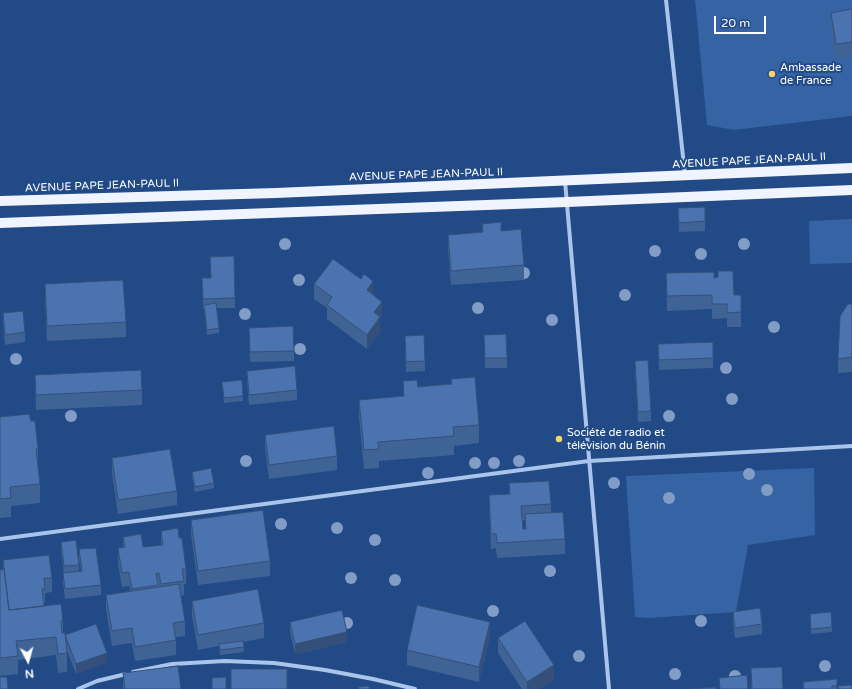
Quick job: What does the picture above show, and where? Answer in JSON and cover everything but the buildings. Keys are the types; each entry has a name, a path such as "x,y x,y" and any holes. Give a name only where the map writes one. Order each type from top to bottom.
{"main road":[{"name":"AVENUE PAPE JEAN-PAUL II","path":"0,201 276,193 852,168"},
{"path":"0,223 852,190"}],"street":[{"path":"666,0 685,176"},
{"path":"565,181 609,689"},
{"path":"0,539 589,461 852,446"},
{"path":"78,689 97,681 172,664 225,661 274,663 325,670 415,689"}],"shaded area":[{"name":"Ambassade de France","path":"695,0 852,0 852,116 734,130 707,125"},
{"path":"852,219 852,263 810,264 809,221"},
{"path":"814,468 815,535 748,545 736,612 649,618 635,617 626,476"}],"place":[{"name":"Ambassade de France","path":"772,74"},
{"name":"Société de radio et télévision du Bénin","path":"559,439"}]}
